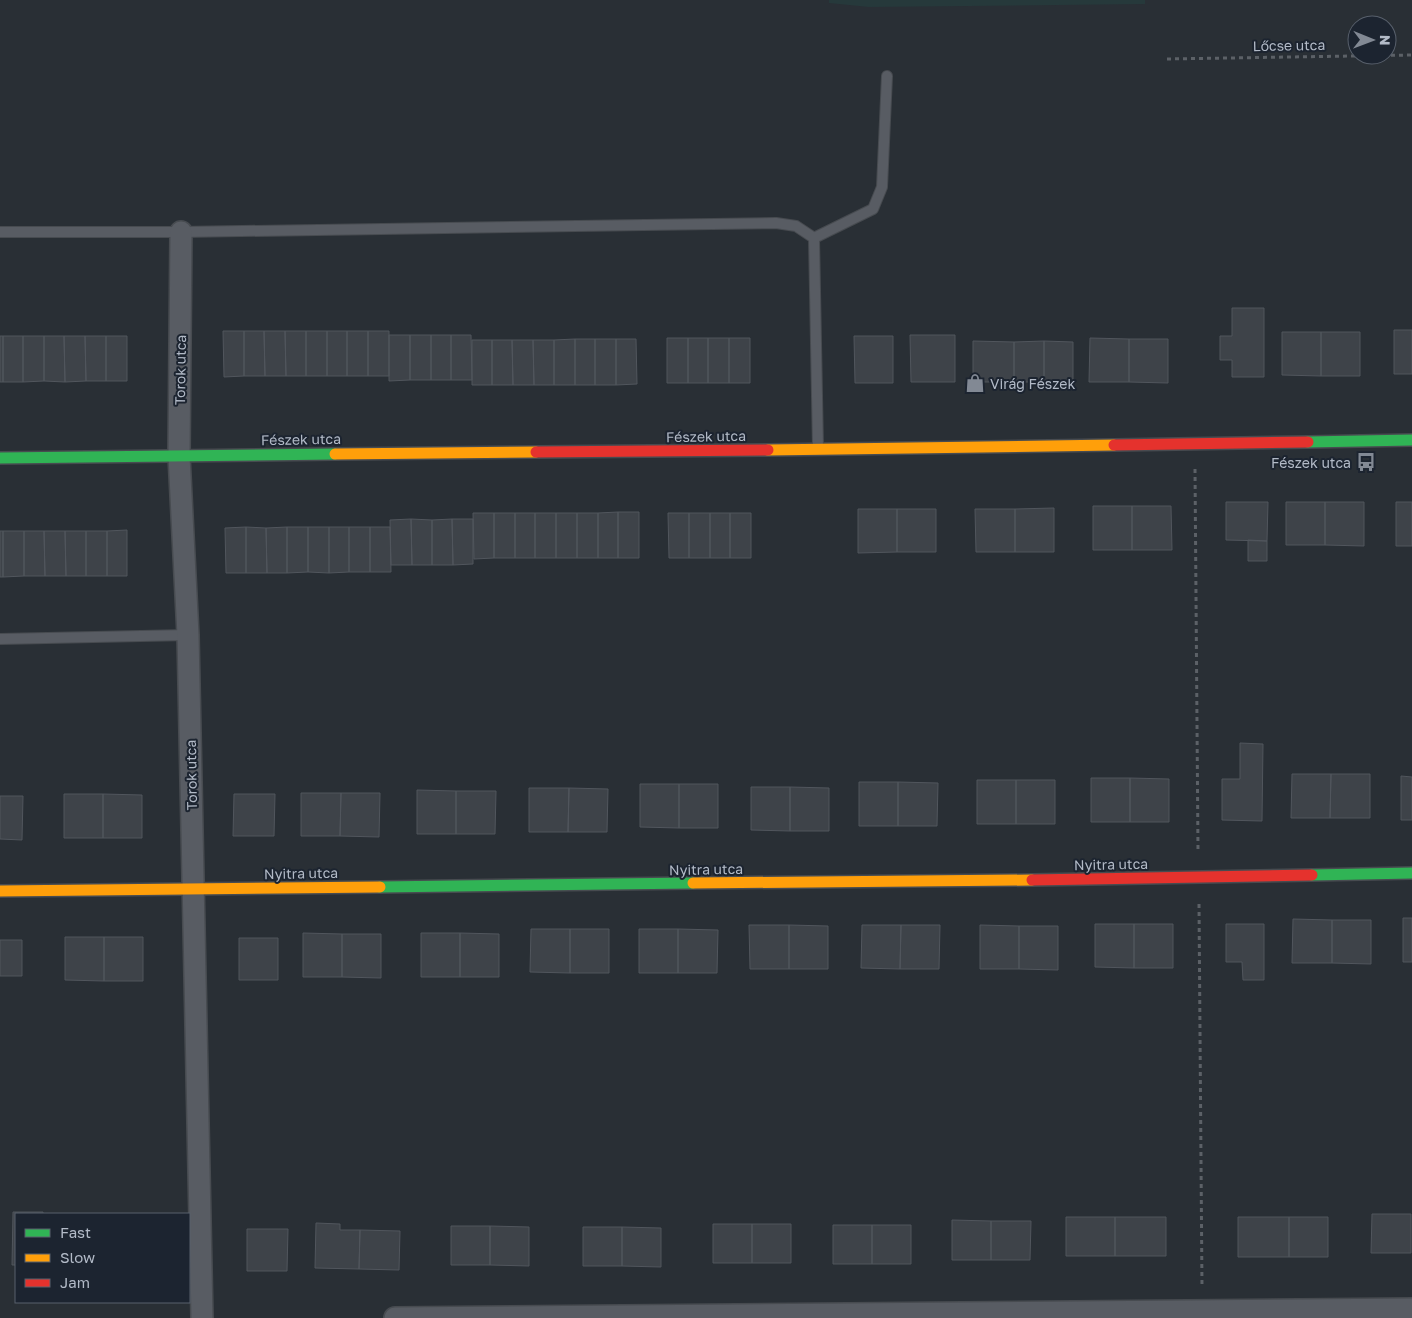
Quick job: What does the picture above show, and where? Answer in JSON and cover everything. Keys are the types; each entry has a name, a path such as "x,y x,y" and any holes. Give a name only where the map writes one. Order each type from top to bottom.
{"street":[{"name":"Torok utca","path":"181,232 178,456 188,635 202,1318"},
{"name":"Fészek utca","path":"0,458 1412,440"},
{"name":"Nyitra utca","path":"0,891 1172,878 1412,873"},
{"path":"395,1318 1412,1309"}],"lane":[{"path":"814,238 873,209 882,187 887,76"},
{"path":"0,232 181,232 776,222 796,226 814,238"},
{"path":"814,238 818,449"},
{"path":"0,639 188,635"}],"path":[{"name":"Lőcse utca","path":"1166,58 1412,55"}],"shaded area":[{"path":"829,0 1145,0 1145,4 869,7 829,3"}],"building":[{"path":"1232,308 1264,308 1264,377 1232,377 1232,360 1220,360 1220,336 1232,336"},
{"path":"1394,330 1412,330 1412,374 1394,374"},
{"path":"223,331 244,331 244,376 224,377"},
{"path":"244,331 264,331 265,376 244,376"},
{"path":"264,331 285,331 286,376 265,376"},
{"path":"285,331 306,331 306,376 286,376"},
{"path":"306,331 327,331 327,376 306,376"},
{"path":"327,331 347,331 347,376 327,376"},
{"path":"347,331 368,331 368,376 347,376"},
{"path":"368,331 389,331 389,376 368,376"},
{"path":"1282,332 1321,332 1321,376 1282,375"},
{"path":"1321,332 1360,332 1360,376 1321,376"},
{"path":"389,335 410,335 410,380 389,381"},
{"path":"410,335 431,335 431,380 410,380"},
{"path":"431,335 451,335 451,380 431,380"},
{"path":"451,335 471,335 472,380 451,380"},
{"path":"910,335 955,335 955,382 911,382"},
{"path":"0,336 3,336 3,382 0,382"},
{"path":"3,336 23,336 23,382 3,382"},
{"path":"23,336 44,336 44,381 23,382"},
{"path":"44,336 64,336 65,382 44,381"},
{"path":"64,336 85,336 86,381 65,382"},
{"path":"85,336 106,336 106,381 86,381"},
{"path":"106,336 127,336 127,381 106,381"},
{"path":"854,336 893,336 893,383 855,383"},
{"path":"667,338 688,338 688,383 667,383"},
{"path":"688,338 708,338 708,383 688,383"},
{"path":"708,338 729,338 729,383 708,383"},
{"path":"729,338 750,338 750,383 729,383"},
{"path":"1090,338 1129,339 1129,382 1089,382"},
{"path":"575,339 575,385 554,385 554,340"},
{"path":"575,339 595,339 595,385 575,385"},
{"path":"595,339 616,339 616,385 595,385"},
{"path":"616,339 636,339 637,384 616,385"},
{"path":"1129,339 1168,339 1168,383 1129,382"},
{"path":"472,340 492,340 492,385 472,385"},
{"path":"492,340 512,340 513,385 492,385"},
{"path":"512,340 533,340 534,385 513,385"},
{"path":"533,340 554,340 554,385 534,385"},
{"path":"973,341 1014,342 1014,382 973,382"},
{"path":"1044,341 1073,342 1073,383 1044,382"},
{"path":"1044,341 1044,382 1014,382 1014,342"},
{"path":"1226,502 1268,502 1267,541 1226,540"},
{"path":"1286,502 1325,502 1325,545 1286,545"},
{"path":"1325,502 1364,502 1364,546 1325,545"},
{"path":"1396,502 1412,502 1412,546 1396,546"},
{"path":"1093,506 1132,506 1132,550 1093,550"},
{"path":"1132,506 1171,506 1172,550 1132,550"},
{"path":"1054,508 1054,552 1015,552 1015,509"},
{"path":"858,509 897,509 897,552 858,553"},
{"path":"897,509 936,509 936,552 897,552"},
{"path":"975,509 1015,509 1015,552 976,552"},
{"path":"618,512 639,512 639,558 618,558"},
{"path":"618,512 618,558 598,558 598,513"},
{"path":"473,513 494,513 494,558 474,559"},
{"path":"494,513 515,513 515,558 494,558"},
{"path":"515,513 535,513 535,558 515,558"},
{"path":"535,513 556,513 556,558 535,558"},
{"path":"556,513 577,513 577,558 556,558"},
{"path":"577,513 598,513 598,558 577,558"},
{"path":"668,513 689,513 689,558 669,558"},
{"path":"689,513 710,513 710,558 689,558"},
{"path":"710,513 730,513 730,558 710,558"},
{"path":"730,513 751,513 751,558 730,558"},
{"path":"411,519 432,520 432,565 412,565"},
{"path":"411,519 412,565 391,565 390,520"},
{"path":"452,519 453,565 432,565 432,520"},
{"path":"452,519 473,519 473,564 453,565"},
{"path":"246,527 266,528 267,573 246,573"},
{"path":"246,527 246,573 226,573 225,528"},
{"path":"287,527 308,527 308,572 287,573"},
{"path":"287,527 287,573 267,573 266,528"},
{"path":"308,527 329,527 329,573 308,572"},
{"path":"329,527 349,527 349,572 329,573"},
{"path":"349,527 370,527 370,572 349,572"},
{"path":"370,527 390,527 391,572 370,572"},
{"path":"127,530 127,576 107,576 107,531"},
{"path":"0,531 3,531 3,577 0,577"},
{"path":"3,531 24,531 24,576 3,577"},
{"path":"24,531 44,531 45,576 24,576"},
{"path":"44,531 65,531 66,576 45,576"},
{"path":"65,531 86,531 86,576 66,576"},
{"path":"86,531 107,531 107,576 86,576"},
{"path":"1248,540 1267,541 1267,561 1248,561"},
{"path":"1240,743 1263,744 1262,821 1222,820 1222,779 1240,779"},
{"path":"1292,774 1331,774 1330,818 1291,818"},
{"path":"1331,774 1370,774 1370,818 1330,818"},
{"path":"1401,776 1412,777 1412,820 1401,820"},
{"path":"1091,778 1130,778 1130,822 1091,822"},
{"path":"1130,778 1169,779 1169,822 1130,822"},
{"path":"977,780 1016,780 1016,824 977,824"},
{"path":"1016,780 1055,780 1055,824 1016,824"},
{"path":"859,782 898,782 898,826 859,826"},
{"path":"898,782 938,783 937,826 898,826"},
{"path":"640,784 679,784 679,828 640,827"},
{"path":"679,784 718,784 718,828 679,828"},
{"path":"751,787 790,787 790,831 751,830"},
{"path":"790,787 829,788 829,831 790,831"},
{"path":"529,788 569,788 568,832 529,832"},
{"path":"569,788 608,789 607,832 568,832"},
{"path":"417,790 456,791 456,834 417,834"},
{"path":"456,791 496,791 495,834 456,834"},
{"path":"301,793 341,793 340,836 301,836"},
{"path":"341,793 380,793 379,837 340,836"},
{"path":"64,794 103,794 103,838 64,838"},
{"path":"103,794 142,795 142,838 103,838"},
{"path":"234,794 275,794 274,836 233,836"},
{"path":"0,796 23,796 22,840 0,839"},
{"path":"1403,918 1412,918 1412,962 1403,962"},
{"path":"1293,919 1332,920 1332,963 1292,963"},
{"path":"1332,920 1371,920 1371,964 1332,963"},
{"path":"1095,924 1134,924 1134,968 1095,967"},
{"path":"1134,924 1173,924 1173,968 1134,968"},
{"path":"1226,924 1264,924 1264,980 1243,980 1242,962 1226,962"},
{"path":"749,925 789,925 789,969 750,969"},
{"path":"789,925 828,926 828,969 789,969"},
{"path":"862,925 901,925 900,969 861,968"},
{"path":"901,925 940,925 939,969 900,969"},
{"path":"980,925 1019,926 1019,969 980,969"},
{"path":"1019,926 1058,926 1058,970 1019,969"},
{"path":"531,929 570,929 570,973 530,972"},
{"path":"570,929 609,929 609,973 570,973"},
{"path":"639,929 678,929 678,973 639,973"},
{"path":"678,929 718,930 717,973 678,973"},
{"path":"303,933 342,934 342,977 303,977"},
{"path":"421,933 460,933 460,977 421,977"},
{"path":"460,933 499,934 499,977 460,977"},
{"path":"342,934 381,934 381,978 342,977"},
{"path":"65,937 104,937 104,981 65,980"},
{"path":"104,937 143,937 143,981 104,981"},
{"path":"239,938 278,938 278,980 239,980"},
{"path":"0,940 22,940 22,976 0,976"},
{"path":"13,1212 43,1212 15,1213 15,1265 12,1265"},
{"path":"1372,1214 1411,1214 1411,1253 1371,1253"},
{"path":"1066,1217 1115,1217 1115,1256 1066,1256"},
{"path":"1115,1217 1166,1217 1166,1256 1115,1256"},
{"path":"1238,1217 1289,1217 1289,1257 1238,1257"},
{"path":"1289,1217 1328,1217 1328,1257 1289,1257"},
{"path":"952,1220 991,1221 991,1260 952,1260"},
{"path":"991,1221 1031,1221 1030,1260 991,1260"},
{"path":"316,1223 340,1224 340,1230 360,1230 359,1269 315,1268"},
{"path":"713,1224 752,1224 752,1263 713,1263"},
{"path":"752,1224 791,1224 791,1263 752,1263"},
{"path":"833,1225 872,1225 872,1264 833,1264"},
{"path":"872,1225 911,1225 911,1264 872,1264"},
{"path":"451,1226 490,1226 490,1265 451,1265"},
{"path":"490,1226 529,1227 529,1266 490,1265"},
{"path":"583,1227 622,1227 622,1266 583,1266"},
{"path":"622,1227 661,1228 661,1267 622,1266"},
{"path":"247,1229 288,1229 287,1271 247,1271"},
{"path":"360,1230 400,1231 399,1270 359,1269"}],"traffic: fast":[{"path":"1308,442 1412,440"},
{"path":"0,458 335,454"},
{"path":"1312,875 1412,873"},
{"path":"380,887 693,883"}],"traffic: slow":[{"path":"768,450 1114,445"},
{"path":"335,454 536,452"},
{"path":"693,883 1032,880"},
{"path":"0,891 380,887"}],"traffic: jam":[{"path":"1114,445 1308,442"},
{"path":"536,452 768,450"},
{"path":"1032,880 1312,875"}],"place":[{"name":"Virág Fészek","path":"975,383"},
{"name":"Fészek utca","path":"1366,462"}]}
